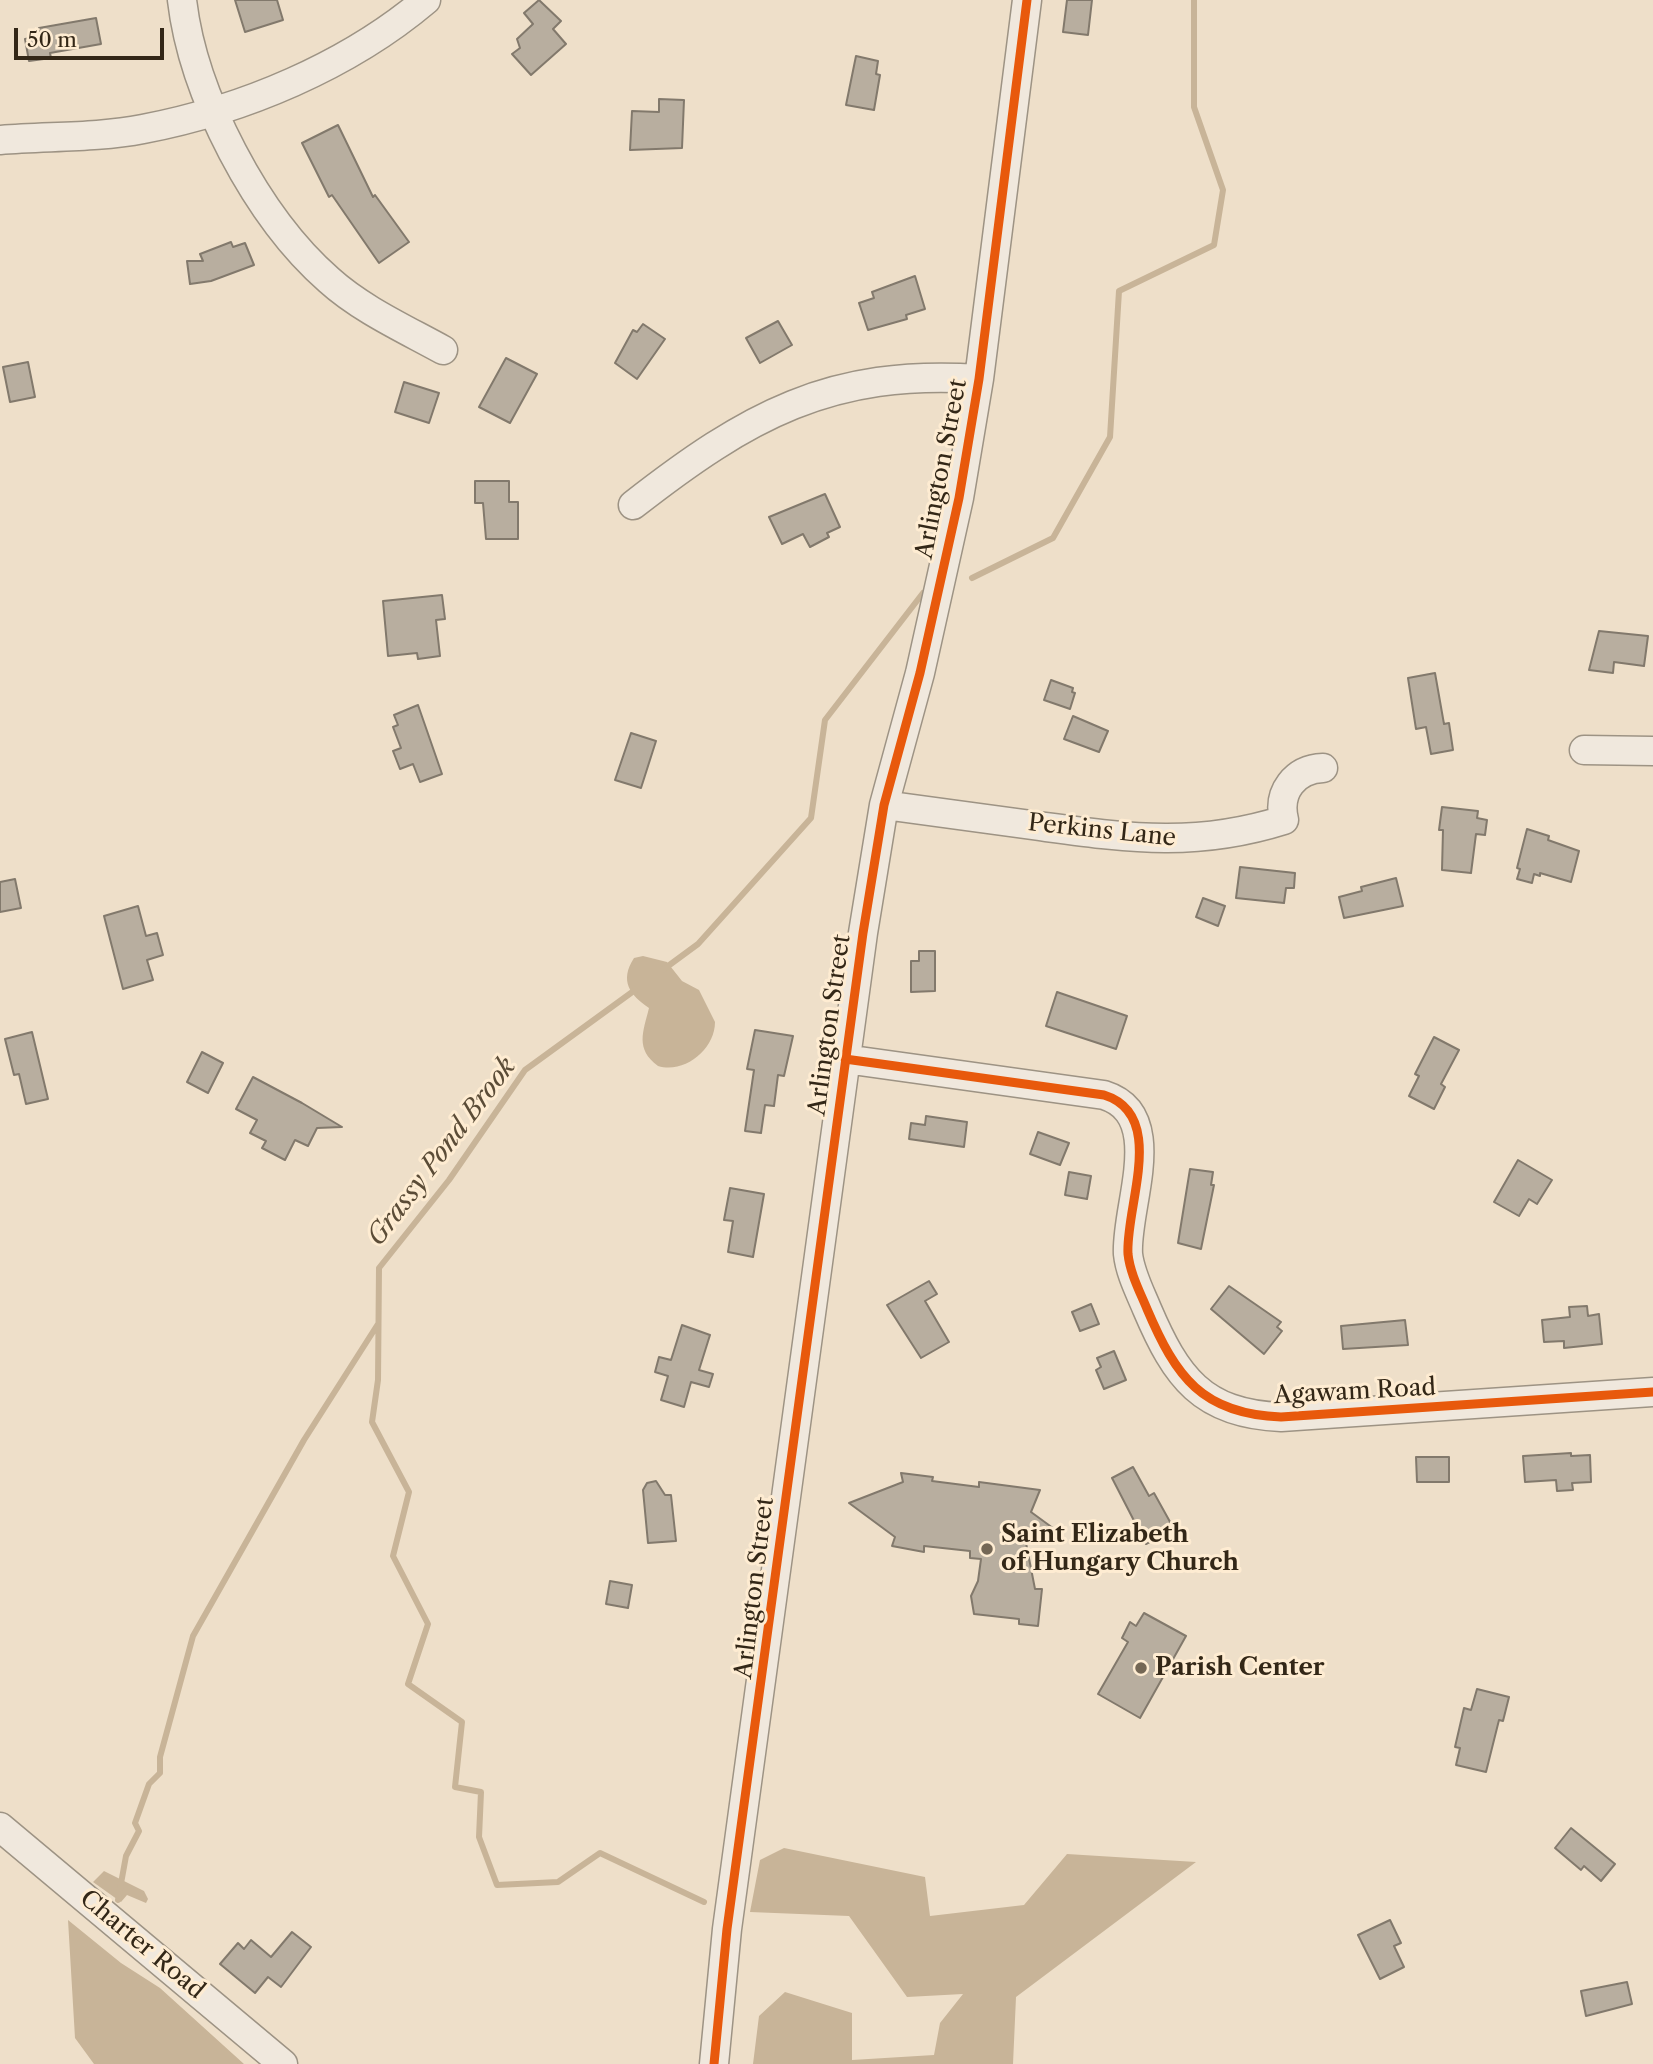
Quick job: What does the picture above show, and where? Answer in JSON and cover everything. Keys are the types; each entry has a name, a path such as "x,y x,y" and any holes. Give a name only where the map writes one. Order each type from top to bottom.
{"street":[{"path":"182,0 194,57 214,111 263,201 295,246 331,282 395,324 443,350"},
{"path":"0,140 142,129 214,111 282,85 354,51 426,0"},
{"name":"Arlington Street","path":"714,2064 727,1929 845,1059 884,805 920,673 959,498 979,379 1027,0"},
{"path":"633,505 736,433 808,397 884,379 932,376 979,379"},
{"path":"1584,750 1653,751"},
{"name":"Perkins Lane","path":"884,805 1126,838 1183,840 1240,832 1284,820 1282,803 1287,787 1299,775 1323,768"},
{"name":"Agawam Road","path":"845,1059 1104,1095 1123,1103 1134,1120 1140,1143 1128,1244 1132,1272 1161,1343 1179,1371 1199,1393 1228,1410 1281,1418 1653,1392"},
{"name":"Charter Road","path":"0,1827 282,2064"}],"shaded area":[{"path":"643,956 667,962 682,981 699,990 715,1022 710,1041 697,1057 688,1063 668,1068 658,1066 643,1047 643,1032 649,1008 632,993 627,974 634,958"},
{"path":"784,1848 925,1877 930,1916 1024,1905 1067,1854 1196,1862 1016,1997 1013,2064 753,2064 759,2016 785,1992 852,2013 852,2060 934,2055 940,2023 963,1994 907,1997 849,1916 750,1912 760,1860"},
{"path":"104,1871 144,1891 148,1899 146,1903 127,1895 121,1902 93,1882"},
{"path":"68,1920 121,1963 160,1988 244,2064 94,2064 75,2038"}],"building":[{"path":"235,0 277,0 283,20 245,32"},
{"path":"539,0 561,21 553,29 566,44 531,75 512,54 520,48 517,39 533,24 524,13"},
{"path":"1067,0 1092,0 1088,35 1063,32"},
{"path":"96,18 101,44 50,53 51,58 29,61 25,39 40,36 39,28"},
{"path":"856,56 878,61 876,74 880,75 874,110 846,105"},
{"path":"659,99 684,100 682,148 630,150 632,111 659,112"},
{"path":"338,125 373,197 375,195 409,242 379,263 332,195 329,197 302,143"},
{"path":"231,242 233,247 245,243 254,265 211,281 190,284 187,261 203,261 200,254"},
{"path":"915,276 925,309 906,315 907,319 868,330 859,303 874,298 872,292"},
{"path":"778,321 792,345 760,363 746,338"},
{"path":"643,324 665,339 637,379 615,363 633,330 637,332"},
{"path":"506,358 537,374 510,423 479,407"},
{"path":"28,362 35,397 10,402 3,367"},
{"path":"404,382 439,393 429,423 395,412"},
{"path":"475,481 509,481 509,502 518,502 518,539 486,539 483,503 475,503"},
{"path":"825,494 840,527 827,533 829,537 810,547 803,534 782,544 769,517"},
{"path":"442,595 445,619 436,620 440,656 418,659 417,653 388,656 383,601"},
{"path":"1599,631 1648,636 1644,666 1614,662 1613,673 1589,670"},
{"path":"1435,673 1444,724 1449,723 1453,750 1431,754 1426,727 1416,729 1408,678"},
{"path":"1051,680 1073,688 1072,692 1075,693 1070,709 1044,700"},
{"path":"418,705 442,774 420,782 413,764 400,769 393,751 401,748 393,727 398,725 394,715"},
{"path":"1073,716 1108,731 1099,752 1064,739"},
{"path":"631,733 656,741 641,788 615,780"},
{"path":"1442,807 1478,811 1477,818 1487,820 1485,835 1476,834 1471,873 1442,870 1443,830 1439,830"},
{"path":"1527,829 1549,836 1548,840 1579,851 1571,882 1540,873 1540,876 1534,874 1532,883 1517,879 1520,869 1517,868"},
{"path":"1240,867 1295,873 1294,888 1286,888 1284,903 1236,898"},
{"path":"1396,878 1403,906 1344,918 1339,897 1362,891 1361,887"},
{"path":"15,879 21,908 0,912 0,882"},
{"path":"1203,898 1225,906 1218,926 1196,917"},
{"path":"138,906 146,936 157,933 163,955 147,960 153,980 123,989 104,916"},
{"path":"919,951 935,951 935,991 911,992 911,961 919,961"},
{"path":"1057,992 1127,1016 1116,1049 1046,1026"},
{"path":"755,1030 793,1036 784,1076 778,1075 774,1106 765,1105 761,1133 745,1131 754,1070 747,1069"},
{"path":"32,1032 48,1099 26,1104 19,1074 14,1075 5,1039"},
{"path":"1434,1037 1459,1050 1441,1084 1445,1087 1434,1109 1409,1096 1419,1076 1415,1074"},
{"path":"202,1052 223,1063 208,1093 187,1082"},
{"path":"253,1077 342,1127 317,1128 308,1146 295,1140 285,1160 262,1148 266,1141 250,1133 257,1120 236,1109"},
{"path":"926,1116 967,1122 964,1147 909,1139 911,1123 925,1125"},
{"path":"1038,1132 1069,1143 1060,1165 1030,1154"},
{"path":"1518,1160 1552,1180 1537,1204 1529,1199 1519,1216 1494,1202"},
{"path":"1190,1169 1213,1172 1211,1185 1214,1185 1201,1249 1178,1243"},
{"path":"1069,1172 1091,1176 1087,1199 1065,1195"},
{"path":"730,1188 764,1194 753,1257 728,1252 733,1221 724,1220"},
{"path":"929,1281 937,1294 925,1301 949,1342 921,1358 887,1305"},
{"path":"1229,1286 1281,1322 1277,1327 1282,1331 1264,1354 1211,1309"},
{"path":"1091,1304 1099,1324 1080,1331 1072,1312"},
{"path":"1587,1306 1588,1316 1599,1314 1602,1344 1564,1348 1564,1341 1544,1342 1542,1320 1570,1317 1569,1307"},
{"path":"1405,1320 1408,1345 1343,1349 1341,1326"},
{"path":"682,1325 710,1335 699,1370 713,1374 709,1387 691,1382 684,1407 661,1400 668,1376 655,1372 659,1357 671,1360"},
{"path":"1114,1351 1126,1380 1104,1389 1096,1370 1101,1367 1097,1358"},
{"path":"1571,1453 1571,1456 1590,1455 1591,1482 1572,1483 1573,1490 1557,1491 1556,1480 1525,1482 1523,1456"},
{"path":"1416,1457 1449,1457 1449,1482 1417,1482"},
{"path":"1133,1467 1149,1496 1154,1493 1174,1529 1146,1544 1112,1478"},
{"name":"Saint Elizabeth of Hungary Church","path":"901,1473 933,1477 932,1481 979,1487 979,1482 1040,1490 1031,1512 1057,1531 1026,1543 1035,1589 1042,1589 1038,1626 1019,1624 1019,1619 974,1614 971,1596 978,1581 981,1559 970,1558 970,1551 924,1546 924,1552 892,1546 895,1537 849,1503 903,1482"},
{"path":"656,1481 665,1495 671,1495 676,1541 648,1543 643,1490 647,1483"},
{"path":"610,1581 632,1585 628,1608 606,1604"},
{"name":"Parish Center","path":"1144,1613 1186,1636 1140,1718 1098,1694 1128,1642 1122,1638 1130,1622 1136,1626"},
{"path":"1477,1689 1509,1697 1503,1721 1499,1720 1486,1772 1456,1765 1460,1748 1455,1747 1464,1708 1471,1710"},
{"path":"1571,1828 1615,1864 1601,1881 1584,1866 1581,1870 1555,1848"},
{"path":"1390,1920 1401,1943 1394,1946 1404,1967 1380,1979 1358,1935"},
{"path":"292,1932 311,1947 281,1987 268,1977 255,1993 220,1964 238,1943 244,1949 251,1940 271,1957"},
{"path":"1627,1982 1632,2004 1586,2016 1581,1991"}],"waterway":[{"name":"Grassy Pond Brook","path":"972,578 1053,538 1110,437 1119,291 1214,245 1223,190 1194,107 1194,0"},
{"name":"Grassy Pond Brook","path":"664,969 698,944 811,818 825,720 923,593"},
{"name":"Grassy Pond Brook","path":"635,990 525,1070 449,1180 379,1268 378,1380 372,1422 409,1492 393,1556 428,1624 408,1684 462,1722 455,1787 481,1792 479,1837 497,1885 558,1882 600,1853 704,1902"},
{"path":"118,1900 126,1856 139,1831 135,1823 149,1784 160,1773 160,1757 193,1636 304,1440 378,1324"}],"cycle path":[{"path":"714,2064 727,1929 863,933 884,805 920,673 959,498 979,379 1027,0"},
{"path":"845,1059 1104,1095 1123,1106 1134,1122 1139,1142 1139,1164 1128,1254 1133,1275 1158,1333 1181,1372 1195,1387 1231,1408 1281,1417 1653,1392"}],"place":[{"name":"Saint Elizabeth of Hungary Church","path":"987,1549"},
{"name":"Parish Center","path":"1141,1668"}]}
